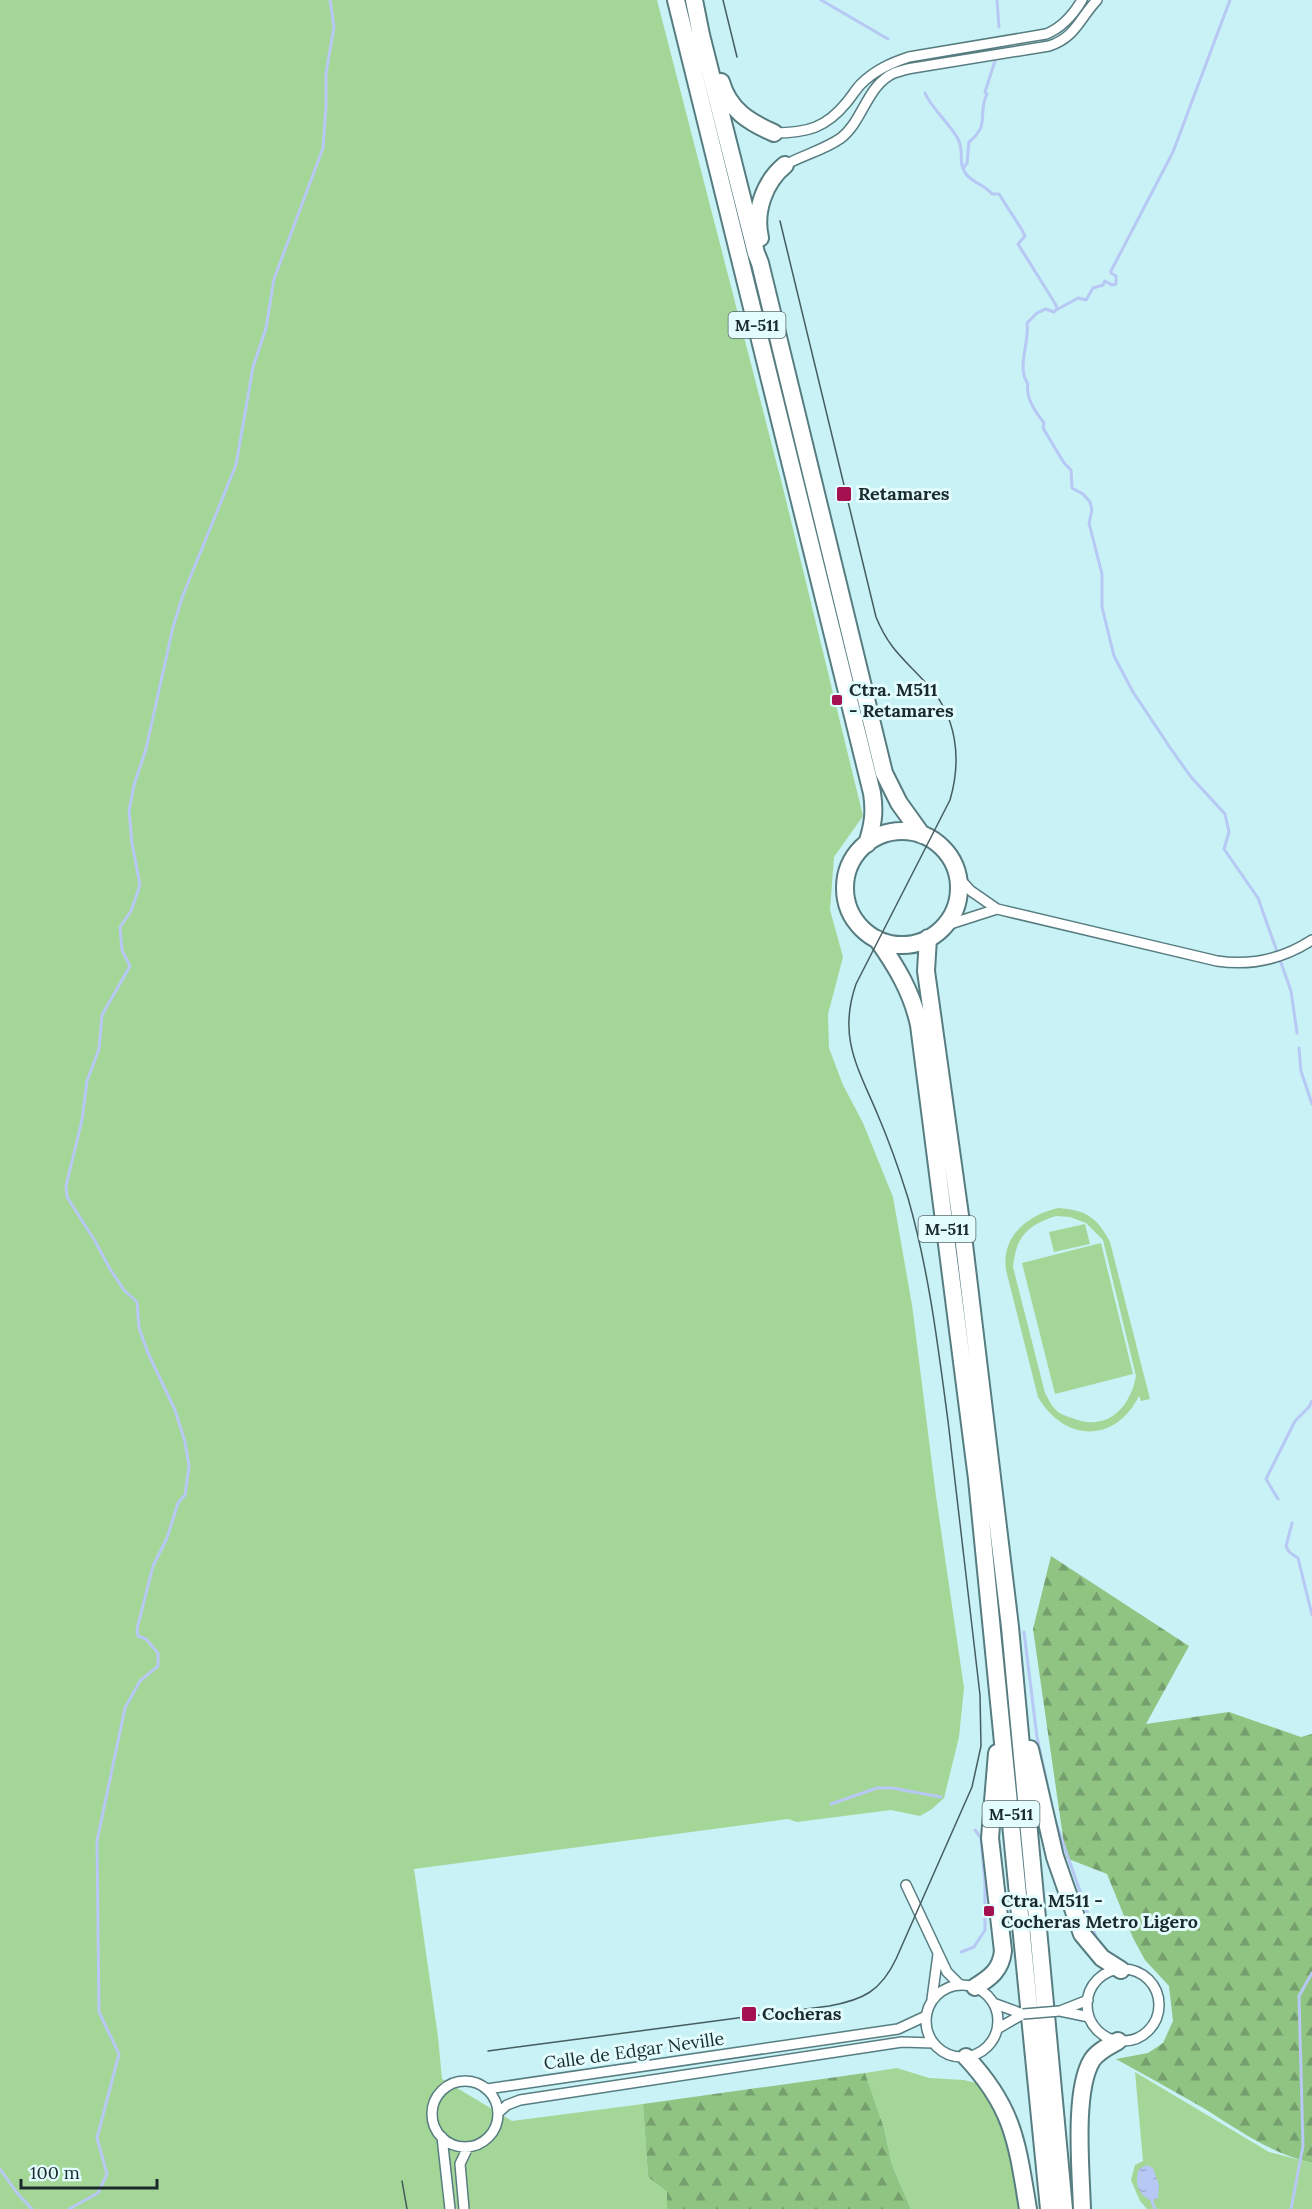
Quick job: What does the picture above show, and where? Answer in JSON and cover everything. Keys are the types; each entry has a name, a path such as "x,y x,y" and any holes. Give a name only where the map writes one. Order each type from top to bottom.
{"highway":[{"name":"M-511","path":"676,0 872,793 874,821 867,844"},
{"name":"M-511","path":"694,0 884,773 899,803 922,835"},
{"path":"700,23 708,33 724,92 733,107 746,119 774,133"},
{"path":"760,262 763,252 758,232 758,214 763,195 776,172 785,165"},
{"name":"M-511","path":"958,877 946,851 931,839 903,831 893,832 884,834 867,844 854,858 850,866 846,894 856,920 877,939 906,984 914,1003 919,1025 976,1467 1049,2209"},
{"path":"877,939 903,945 928,939 944,926 957,903 958,877"},
{"name":"M-511","path":"928,939 926,971 964,1244 1010,1627 1064,2209"},
{"path":"1010,1627 1035,1773 1061,1878 1085,1940 1102,1958 1121,1970"},
{"path":"967,1986 996,1971 1003,1951 990,1838 990,1813 997,1756 995,1734 998,1698"},
{"path":"1082,2209 1081,2122 1085,2081 1093,2060 1100,2052 1118,2041"},
{"path":"966,2057 1000,2100 1010,2122 1017,2141 1028,2209"}],"street":[{"path":"774,133 810,130 828,121 860,85 873,73 888,64 909,57 1056,31 1082,0"},
{"path":"785,165 842,137 856,121 871,94 893,73 1049,46 1062,41 1071,34 1097,0"},
{"path":"1056,31 1062,41"},
{"path":"958,877 971,891 997,909 1217,962 1239,964 1273,958 1285,955 1312,940"},
{"path":"944,926 997,909"},
{"path":"906,1885 947,1972 967,1986 982,1991 993,2003 998,2020 997,2028 993,2039 977,2054 966,2057 948,2055 933,2043 926,2026 938,1954"},
{"path":"1121,1970 1136,1972 1147,1979 1156,1993 1158,2009 1157,2017 1148,2031 1136,2039 1118,2041 1100,2033 1089,2017 1088,2000 1099,1979 1113,1971 1121,1970"},
{"path":"932,1999 943,1990 967,1986"},
{"path":"1060,2011 1088,2000"},
{"path":"993,2003 1023,2014"},
{"path":"997,2028 1023,2014 1060,2011 1089,2017"},
{"name":"Calle de Edgar Neville","path":"487,2089 898,2029 926,2016"},
{"name":"Calle de Edgar Neville","path":"498,2113 507,2105 520,2100 902,2042 933,2043"},
{"path":"459,2081 469,2081 487,2089 496,2104 498,2113 493,2132 486,2139 468,2147 458,2146 442,2137 435,2129 432,2119 435,2098 449,2084 459,2081"},
{"path":"442,2137 450,2209"},
{"path":"464,2209 460,2164 468,2147"}],"green space":[{"path":"0,0 657,0 783,488 863,816 834,857 830,910 843,957 828,1014 829,1048 893,1197 912,1305 936,1496 964,1688 959,1737 944,1798 920,1816 891,1810 797,1822 788,1819 414,1869 442,2079 512,2121 643,2104 648,2177 667,2192 667,2209 0,2209"},
{"path":"1058,1208 1090,1216 1100,1226 1110,1242 1150,1399 1141,1401 1139,1396 1129,1412 1117,1423 1103,1429 1089,1431 1075,1429 1061,1423 1038,1397 1006,1270 1006,1258 1012,1237 1027,1222","holes":["1056,1216 1070,1217 1086,1223 1103,1240 1136,1376 1133,1388 1122,1407 1115,1415 1096,1422 1084,1422 1061,1414 1045,1393 1013,1267 1017,1247 1025,1233 1038,1223"]},
{"path":"1085,1224 1090,1244 1054,1252 1049,1232"},
{"path":"1101,1243 1133,1374 1055,1394 1022,1263"},
{"path":"1051,1556 1189,1646 1146,1724 1229,1712 1301,1737 1312,1734 1312,2163 1283,2154 1257,2141 1116,2059 1148,2053 1163,2043 1173,2021 1169,1986 1145,1960 1133,1938 1107,1874 1066,1858 1033,1629"},
{"path":"897,2068 929,2078 964,2080 980,2084 1002,2122 1020,2209 911,2209 892,2165 884,2128 865,2073"},
{"path":"1135,2072 1269,2152 1312,2163 1312,2209 1147,2209 1140,2201 1131,2180 1135,2165 1143,2161"},
{"path":"865,2073 884,2128 892,2165 911,2209 667,2209 667,2192 648,2177 643,2104"}],"water":[{"path":"1147,2165 1153,2168 1159,2185 1158,2198 1152,2201 1140,2192 1137,2184 1139,2169"}],"waterway":[{"path":"69,2209 98,2193 107,2174 97,2138 119,2054 99,2012 97,1841 125,1708 140,1681 158,1666 158,1653 146,1639 138,1636 137,1629 153,1566 167,1538 178,1503 185,1495 189,1466 185,1442 175,1410 148,1353 139,1328 137,1302 124,1290 110,1269 67,1197 66,1186 82,1120 87,1081 99,1049 102,1015 130,966 122,950 120,927 131,911 140,885 129,811 134,785 146,749 173,627 183,595 236,465 253,367 266,328 274,279 323,148 326,73 334,27 330,0"},
{"path":"821,0 888,39"},
{"path":"997,0 999,27"},
{"path":"1058,309 1078,298 1086,300 1093,288 1103,285 1105,281 1112,285 1116,284 1116,276 1111,271 1173,152 1230,0"},
{"path":"963,169 967,163 969,142 976,136 982,124 983,107 987,94 985,92 995,61"},
{"path":"925,93 958,139 963,170 972,180 992,194 999,194 1022,230 1025,236 1018,244 1057,309 1054,312 1046,309 1039,312"},
{"path":"1037,313 1027,323 1023,370 1028,384 1028,394 1032,405 1044,423 1043,428 1064,463 1071,470 1072,488 1083,494 1090,502 1092,510 1089,523 1102,574 1102,607 1114,656 1133,692 1171,749 1191,777 1225,814 1229,832 1224,849 1258,898 1291,991 1297,1033"},
{"path":"1299,1048 1301,1071 1312,1104"},
{"path":"1278,1499 1266,1479 1295,1421 1312,1401"},
{"path":"1292,1523 1286,1546 1289,1552 1298,1558 1312,1615"},
{"path":"1024,1632 1037,1737 1049,1793"},
{"path":"831,1804 877,1788 892,1788 941,1797"},
{"path":"1055,1820 1096,1937"},
{"path":"961,1952 974,1947 985,1930 985,1884 981,1838 975,1830"},
{"path":"1291,2209 1303,2146 1299,1996 1312,1973"},
{"path":"0,2169 32,2209"},
{"path":"1152,2201 1155,2209"}],"tram line":[{"path":"723,0 737,57"},
{"path":"488,2051 829,2006 852,2001 870,1992 884,1979 896,1959 972,1787 981,1746 980,1695 948,1421 927,1281 905,1187 857,1065 849,1035 851,1003 856,984 950,800 954,785 956,753 945,709 926,683 892,646 876,617 780,221"},
{"path":"402,2181 407,2209"}],"place":[{"name":"Retamares","path":"844,494"},
{"name":"Ctra. M511 - Retamares","path":"837,700"},
{"name":"Ctra. M511 - Cocheras Metro Ligero","path":"989,1911"},
{"name":"Cocheras","path":"749,2014"}]}
